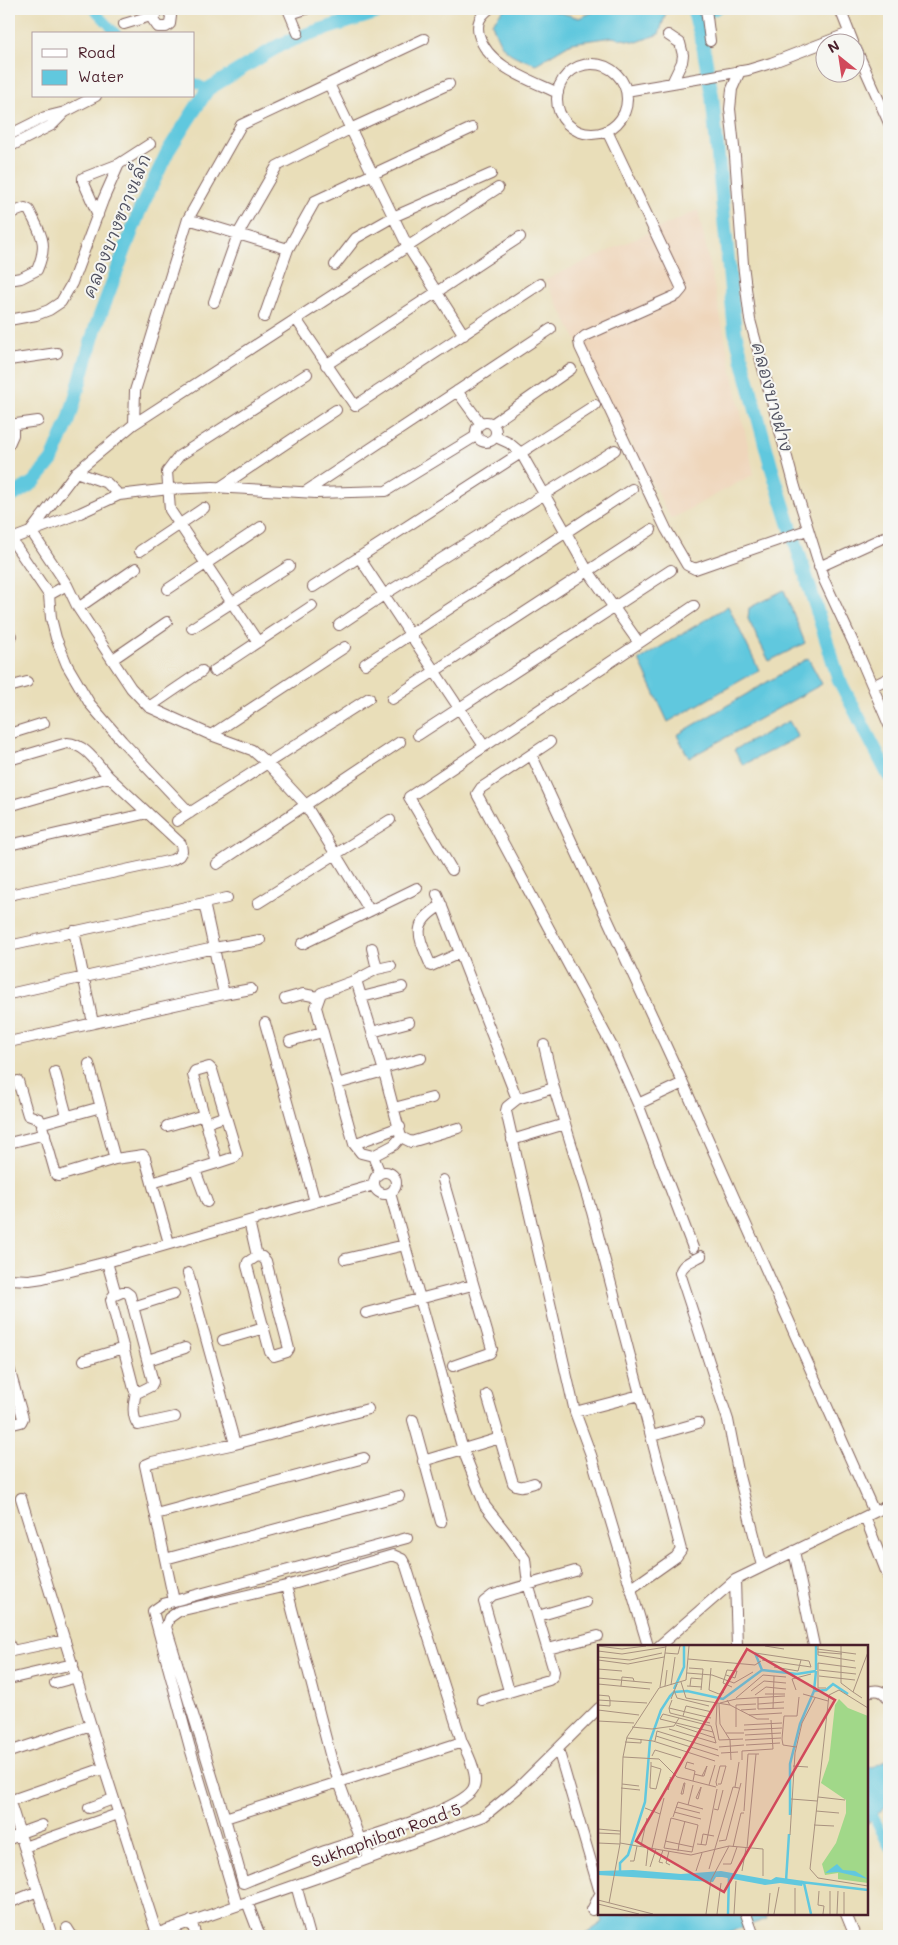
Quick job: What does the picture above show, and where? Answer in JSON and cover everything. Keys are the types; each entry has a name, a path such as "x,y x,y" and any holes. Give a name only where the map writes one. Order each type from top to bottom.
{"street":[{"path":"298,33 289,12 306,9"},
{"path":"490,9 479,19 477,27 480,40 485,48 497,61 508,69 558,93"},
{"path":"706,9 710,41"},
{"path":"840,9 849,32"},
{"path":"124,24 162,18"},
{"path":"152,32 162,18"},
{"path":"668,35 680,43 683,55 672,83"},
{"path":"134,424 135,391 188,219 242,125 424,39"},
{"path":"626,91 740,71 816,49"},
{"path":"586,65 597,65 616,73 626,91 627,103 624,114 617,124 607,131 597,134 586,134 571,127 560,114 557,104 558,93 561,83 576,68 586,65"},
{"path":"740,71 732,88 730,109 750,320 807,530 819,567 828,592 873,686 889,725"},
{"path":"866,71 889,123"},
{"path":"329,84 408,247 464,335"},
{"path":"214,302 238,234 277,166 350,129 449,84"},
{"path":"9,147 46,117 65,112 92,98"},
{"path":"264,317 288,249 315,201 472,128"},
{"path":"9,135 32,130"},
{"path":"607,131 682,289 676,295 584,336 579,341 580,347 666,529 687,565 695,569 807,530"},
{"path":"98,215 83,178 119,164 150,144"},
{"path":"9,320 36,315 49,310 61,302 72,283 119,164"},
{"path":"335,265 356,238 393,217 490,174"},
{"path":"31,531 76,472 134,424 498,188"},
{"path":"9,214 25,208 29,210 41,236 44,249 37,270 21,278 9,280"},
{"path":"188,219 288,249"},
{"path":"326,365 520,237"},
{"path":"296,319 355,406 540,284"},
{"path":"305,492 551,329"},
{"path":"9,360 57,353"},
{"path":"492,424 571,369"},
{"path":"258,642 170,510 167,472 179,456 307,374"},
{"path":"457,391 481,424"},
{"path":"313,587 595,405"},
{"path":"219,488 336,410"},
{"path":"9,444 14,435 11,424 38,420"},
{"path":"486,422 492,424 497,431 496,437 487,443 480,441 476,436 476,429 481,424 486,422"},
{"path":"190,813 90,704 67,665 56,638 51,618 49,595 10,539 80,513 120,495 169,489 219,488 305,492 386,491 476,436"},
{"path":"496,437 509,443 521,453 588,571 638,642"},
{"path":"339,625 385,594 615,450"},
{"path":"76,472 107,483 120,495"},
{"path":"365,664 632,489"},
{"path":"140,551 204,508"},
{"path":"168,589 261,527"},
{"path":"392,699 651,530"},
{"path":"31,531 67,585 78,608 130,688 149,707 252,750 268,764 305,804 370,911"},
{"path":"819,567 889,535"},
{"path":"360,557 484,746"},
{"path":"192,628 289,566"},
{"path":"78,608 136,568"},
{"path":"418,735 671,570"},
{"path":"49,595 67,585"},
{"path":"214,671 312,606"},
{"path":"452,870 409,796 694,606"},
{"path":"112,658 167,622"},
{"path":"211,734 345,647"},
{"path":"149,707 202,671"},
{"path":"873,686 889,678"},
{"path":"9,687 27,682"},
{"path":"177,821 368,698"},
{"path":"9,734 44,723"},
{"path":"217,864 400,742"},
{"path":"550,742 532,756 481,788 477,794 592,1008 638,1104 693,1248"},
{"path":"9,760 67,743 80,746 181,844 182,851 179,856 172,860 9,895"},
{"path":"532,756 683,1083 870,1515 889,1579"},
{"path":"9,806 110,777"},
{"path":"9,845 148,813"},
{"path":"258,903 390,820"},
{"path":"302,944 417,888"},
{"path":"437,894 517,1099"},
{"path":"9,946 227,898"},
{"path":"204,903 224,994"},
{"path":"442,904 424,919 419,928 419,935 431,966 460,953"},
{"path":"74,931 93,1023"},
{"path":"9,994 214,948 260,940"},
{"path":"372,948 377,969"},
{"path":"391,966 377,969 356,980 327,990 318,997 316,1007 354,1144 361,1153 373,1156 394,1145 400,1132"},
{"path":"356,980 400,1132 411,1142 458,1128"},
{"path":"362,997 402,986"},
{"path":"9,1042 251,989"},
{"path":"285,999 303,994 318,997"},
{"path":"265,1022 314,1202"},
{"path":"372,1032 409,1022"},
{"path":"290,1041 322,1032"},
{"path":"544,1045 554,1088 592,1212 681,1550 676,1557 632,1588"},
{"path":"337,1084 421,1058"},
{"path":"89,1064 115,1159"},
{"path":"152,1183 195,1170 217,1163 237,1156 212,1070 209,1067 195,1070 193,1075 217,1163"},
{"path":"55,1072 66,1116"},
{"path":"18,1081 28,1115 39,1119 43,1123 42,1126 56,1175 59,1176 115,1159 142,1155 145,1158 168,1243"},
{"path":"638,1104 683,1083"},
{"path":"554,1088 517,1099 506,1107 506,1111 575,1412 591,1455 648,1645"},
{"path":"394,1108 432,1098"},
{"path":"43,1123 101,1107"},
{"path":"167,1126 226,1116"},
{"path":"512,1140 565,1124"},
{"path":"354,1144 400,1132"},
{"path":"9,1143 45,1134"},
{"path":"373,1156 380,1174"},
{"path":"195,1170 207,1202"},
{"path":"374,1185 376,1177 389,1172 394,1177 396,1184 390,1192"},
{"path":"443,1180 492,1350 490,1353 453,1366"},
{"path":"9,1279 29,1280 43,1278 110,1261 374,1185"},
{"path":"374,1185 380,1192 390,1192"},
{"path":"390,1192 464,1450 485,1506 512,1539 525,1559 528,1584 554,1670 553,1676 549,1680 482,1700"},
{"path":"249,1221 257,1256"},
{"path":"345,1260 405,1244"},
{"path":"257,1256 262,1257 266,1261 289,1351 272,1355 264,1328 246,1266 248,1262 257,1256"},
{"path":"701,1256 686,1264 680,1273 715,1375 728,1420 739,1476 762,1566"},
{"path":"110,1261 119,1293"},
{"path":"188,1273 235,1444"},
{"path":"366,1313 472,1285"},
{"path":"136,1391 139,1392 152,1384 148,1360 128,1293 119,1293 111,1300 136,1391 133,1408 135,1421 138,1425 175,1417"},
{"path":"133,1307 174,1294"},
{"path":"223,1340 264,1328"},
{"path":"84,1360 124,1348"},
{"path":"148,1360 185,1348"},
{"path":"9,1368 23,1418 21,1422 9,1425"},
{"path":"487,1395 513,1483 516,1486 521,1486 534,1482"},
{"path":"575,1412 640,1395"},
{"path":"174,1601 145,1465 235,1444 368,1409"},
{"path":"413,1420 441,1522"},
{"path":"652,1436 698,1424"},
{"path":"423,1461 500,1438"},
{"path":"156,1514 364,1458"},
{"path":"165,1558 399,1496"},
{"path":"21,1498 114,1799 153,1935"},
{"path":"660,1645 735,1580 889,1505"},
{"path":"260,1936 242,1904 190,1748 153,1614 155,1608 174,1601 407,1538"},
{"path":"794,1551 814,1645"},
{"path":"392,1556 402,1559 406,1566 462,1742 473,1767 474,1787 467,1797 441,1810 362,1840 325,1851 243,1883 166,1627 169,1618 179,1611 286,1586 392,1556"},
{"path":"509,1691 484,1602 493,1595 575,1571"},
{"path":"735,1580 737,1645"},
{"path":"286,1586 331,1758 369,1858"},
{"path":"538,1616 586,1602"},
{"path":"548,1649 598,1636"},
{"path":"9,1644 12,1651 65,1640"},
{"path":"9,1679 72,1664"},
{"path":"55,1683 77,1677"},
{"path":"868,1692 876,1689 884,1693 889,1700"},
{"name":"Sukhaphiban Road 5","path":"153,1935 484,1816 518,1788 598,1709"},
{"path":"9,1752 91,1725"},
{"path":"225,1818 462,1742"},
{"path":"558,1749 598,1886"},
{"path":"52,1936 9,1800 104,1768"},
{"path":"89,1808 114,1799"},
{"path":"24,1847 118,1814"},
{"path":"9,1839 42,1825"},
{"path":"296,1885 310,1936"},
{"path":"9,1903 38,1891"},
{"path":"592,1910 598,1898"},
{"path":"746,1915 754,1935"},
{"path":"846,1915 855,1936"},
{"path":"188,1922 190,1936"},
{"path":"188,1922 196,1936"}],"shaded area":[{"path":"698,210 754,474 671,519 545,280"}],"water":[{"path":"506,9 548,9 579,18 600,9 666,9 666,13 659,34 637,42 612,37 571,43 536,64 507,51 499,40 492,23"},
{"path":"784,590 805,643 769,661 748,619 749,608"},
{"path":"728,606 759,670 668,722 639,660"},
{"path":"808,658 822,684 689,758 677,735"},
{"path":"789,721 798,737 743,765 734,750"},
{"path":"889,1759 889,1803 868,1823 868,1768"},
{"path":"599,1915 765,1915 767,1919 735,1930 725,1936 583,1936 603,1922"}],"waterway":[{"path":"93,9 115,32"},
{"name":"คลองบางขวางเล็ก","path":"9,498 34,482 52,460 69,420 95,329 139,212 168,151 208,89 280,45 308,34 388,9"},
{"name":"คลองบางฝาง","path":"693,9 702,40 712,95 735,332 771,466 839,680 889,776"},
{"path":"697,19 719,9"},
{"path":"195,82 208,89"},
{"path":"868,1806 889,1849"}]}
